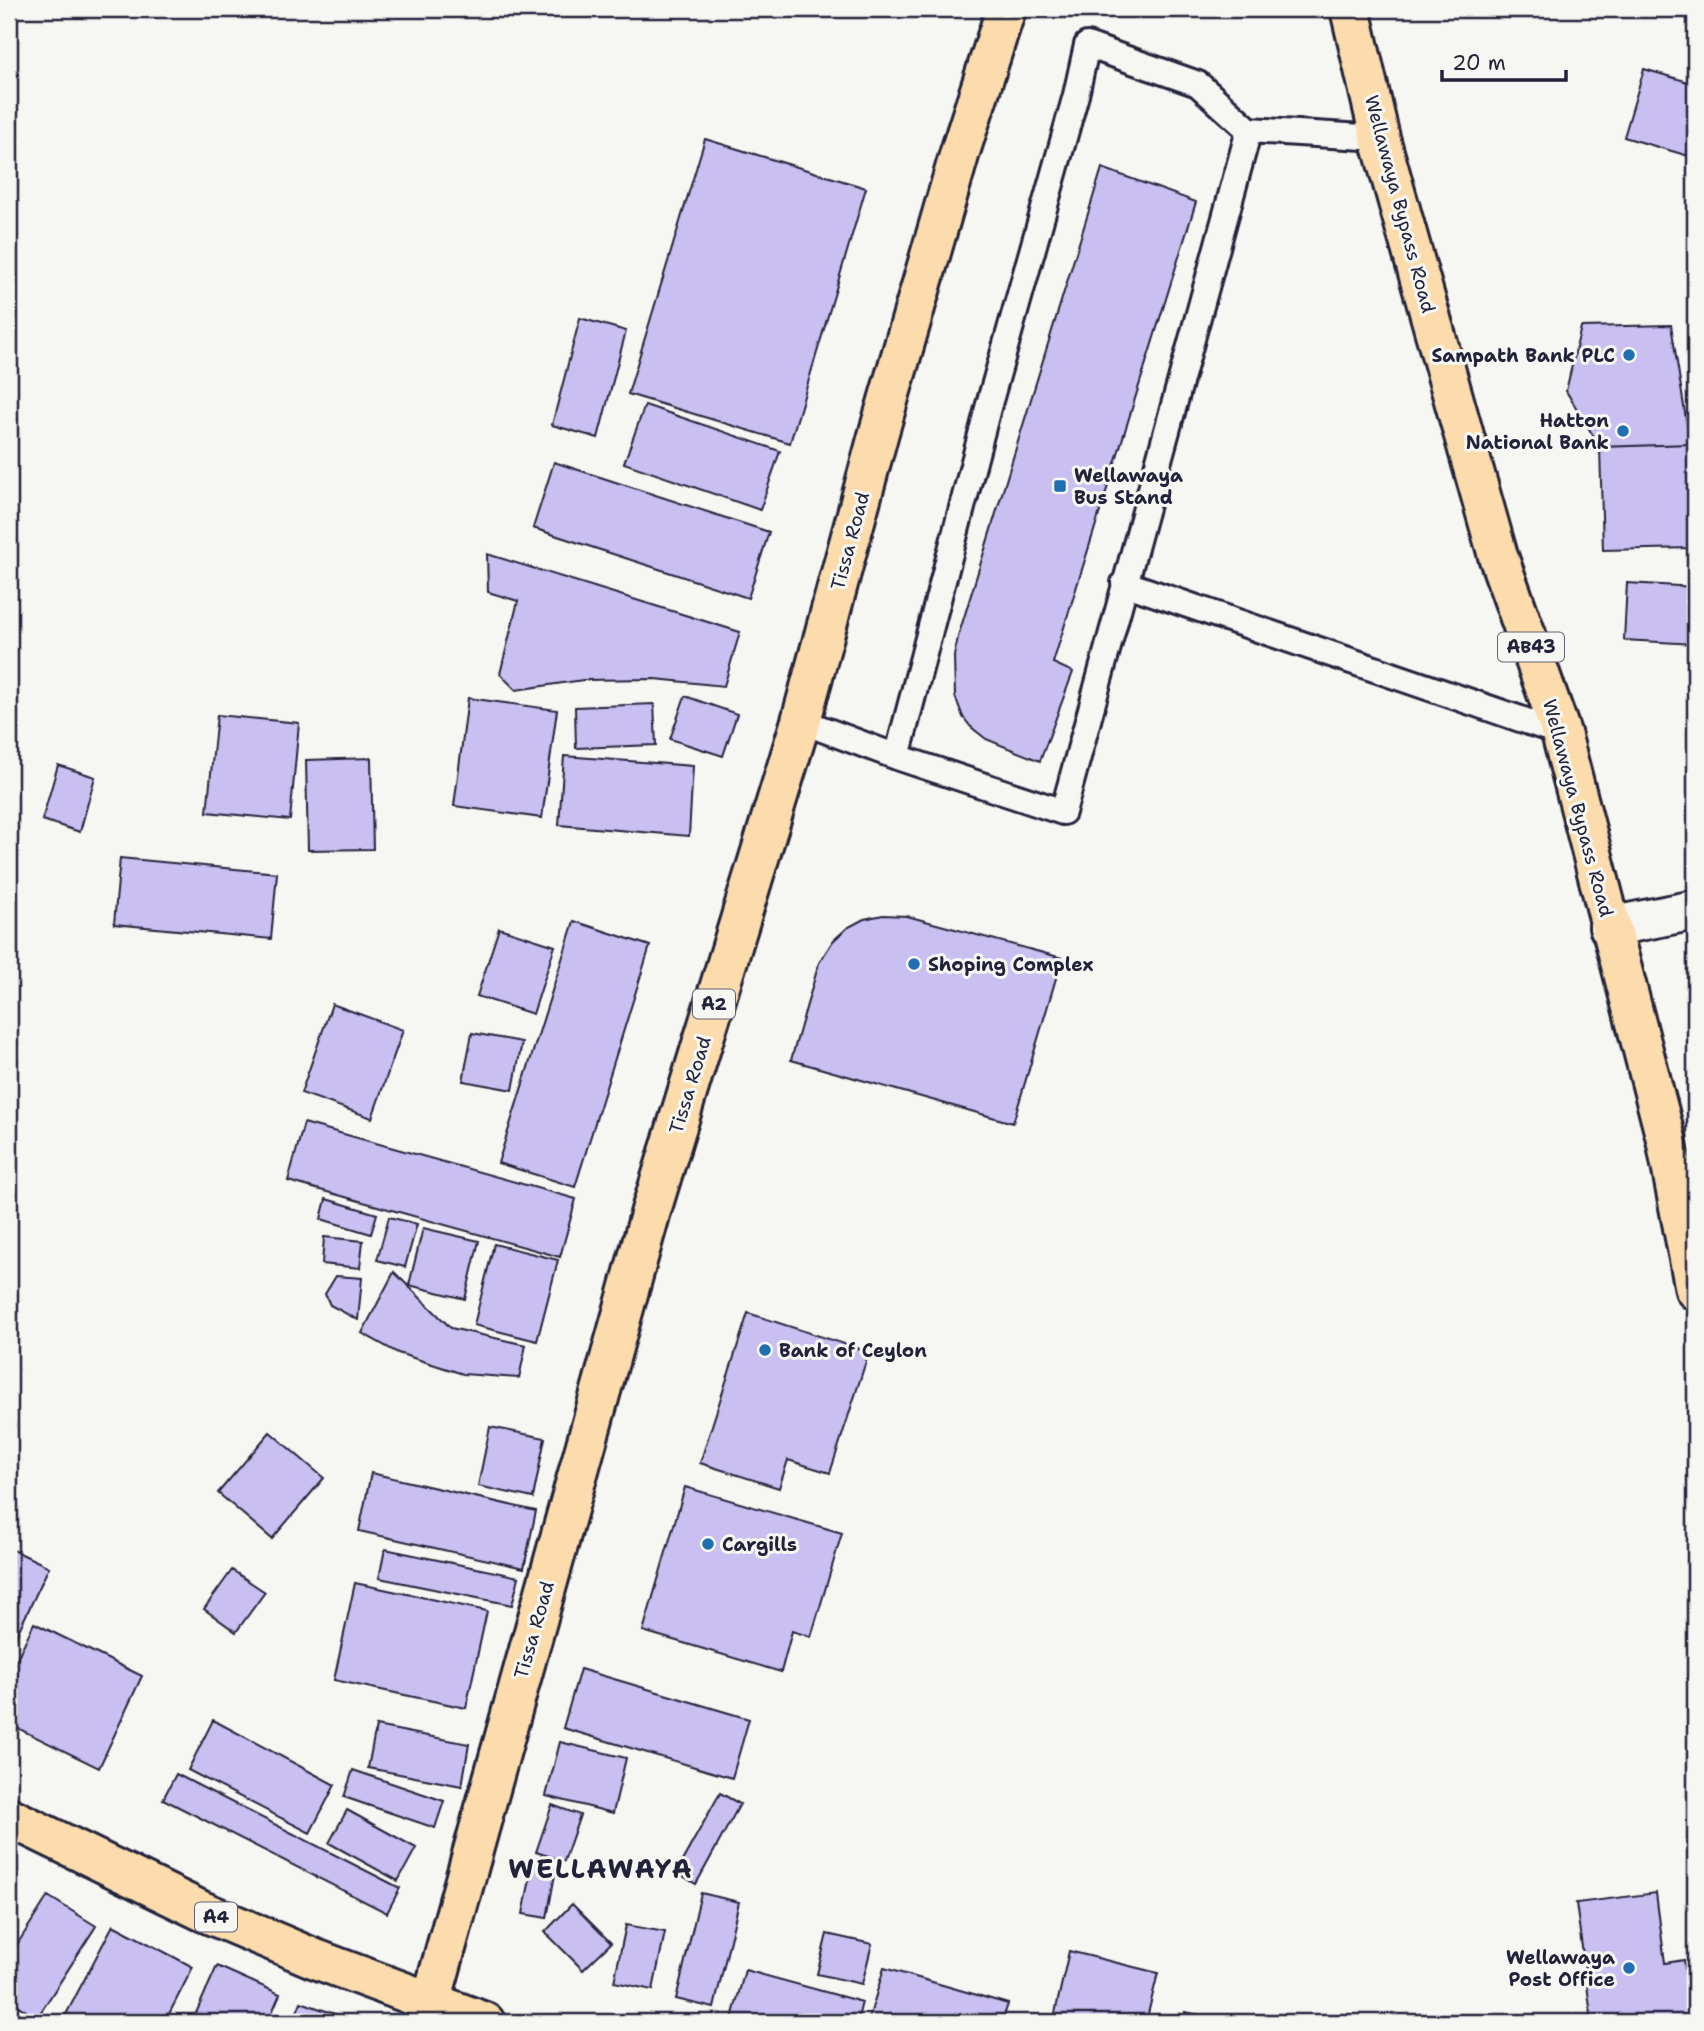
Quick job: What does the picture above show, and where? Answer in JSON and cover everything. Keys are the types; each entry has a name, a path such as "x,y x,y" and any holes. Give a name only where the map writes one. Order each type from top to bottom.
{"main road":[{"name":"Tissa Road","path":"431,2002 651,1211 801,721 960,152 1006,9"},
{"name":"Wellawaya Bypass Road","path":"1350,9 1380,138 1499,556 1561,733 1609,927 1666,1139 1695,1290"},
{"name":"A4","path":"9,1817 202,1911 313,1958 485,2022"}],"street":[{"path":"1609,927 1695,910"}],"lane":[{"path":"897,757 988,408 1076,95 1087,45 1198,84 1249,130 1380,138"},
{"path":"801,721 897,757 1063,812 1249,130"},
{"path":"1124,583 1561,733"}],"building":[{"path":"1644,69 1695,84 1695,144 1692,157 1624,137"},
{"path":"705,139 866,188 790,443 628,394"},
{"path":"1102,168 1196,202 1053,663 1073,672 1040,761 986,739 971,727 963,717 955,696 954,656"},
{"path":"1695,238 1695,303 1693,303"},
{"path":"580,318 626,331 598,438 552,425"},
{"path":"1671,325 1690,444 1600,447 1566,391 1581,327"},
{"path":"645,405 780,451 760,510 624,463"},
{"path":"1690,444 1692,548 1603,550 1600,447"},
{"path":"554,462 769,532 748,598 533,528"},
{"path":"487,554 740,632 724,686 655,679 583,680 516,690 500,674 518,601 488,592"},
{"path":"1627,583 1695,587 1695,644 1624,640"},
{"path":"685,696 737,714 723,756 670,739"},
{"path":"468,698 557,710 542,818 454,806"},
{"path":"654,704 656,745 576,748 575,707"},
{"path":"217,715 299,723 290,820 207,812"},
{"path":"564,756 693,766 689,836 559,825"},
{"path":"371,758 373,849 308,850 306,760"},
{"path":"58,765 95,777 80,832 42,820"},
{"path":"120,858 277,873 271,939 114,924"},
{"path":"883,915 907,916 1062,958 1013,1123 791,1060 819,963 833,941 847,928 864,919"},
{"path":"574,921 650,946 575,1187 498,1163"},
{"path":"499,928 555,946 533,1014 477,996"},
{"path":"332,1004 403,1030 372,1118 301,1093"},
{"path":"472,1033 522,1042 513,1090 463,1081"},
{"path":"304,1123 576,1199 560,1257 288,1181"},
{"path":"326,1199 377,1214 371,1234 321,1219"},
{"path":"389,1217 417,1224 405,1267 377,1260"},
{"path":"423,1228 479,1241 465,1299 409,1285"},
{"path":"324,1237 363,1241 360,1268 322,1264"},
{"path":"494,1244 558,1260 537,1341 474,1325"},
{"path":"394,1272 451,1328 526,1345 519,1378 463,1374 398,1353 362,1333"},
{"path":"336,1276 362,1278 358,1320 330,1305 325,1294"},
{"path":"748,1313 869,1352 830,1473 788,1460 779,1488 700,1463"},
{"path":"490,1427 545,1438 533,1498 478,1486"},
{"path":"270,1432 324,1478 272,1539 218,1493"},
{"path":"371,1473 536,1511 524,1568 359,1531"},
{"path":"685,1487 842,1533 811,1637 792,1631 781,1672 643,1631"},
{"path":"9,1548 49,1567 9,1651"},
{"path":"385,1549 519,1577 512,1605 379,1578"},
{"path":"232,1570 265,1592 236,1632 204,1609"},
{"path":"355,1583 487,1611 466,1708 334,1680"},
{"path":"34,1623 142,1676 99,1768 9,1724 9,1675"},
{"path":"580,1669 749,1719 732,1778 563,1728"},
{"path":"213,1720 335,1785 310,1833 188,1770"},
{"path":"376,1726 469,1744 462,1786 368,1768"},
{"path":"560,1742 626,1758 613,1813 546,1796"},
{"path":"353,1770 444,1801 435,1828 344,1797"},
{"path":"176,1774 400,1888 387,1913 163,1799"},
{"path":"720,1793 740,1804 696,1884 676,1872"},
{"path":"552,1805 580,1815 564,1861 536,1852"},
{"path":"347,1810 416,1848 398,1881 329,1843"},
{"path":"533,1864 556,1869 547,1918 523,1914"},
{"path":"701,1893 739,1902 714,2008 676,1999"},
{"path":"1656,1893 1665,1963 1684,1960 1691,2017 1671,2020 1672,2022 1592,2022 1576,1903"},
{"path":"48,1896 96,1926 37,2018 9,2000 9,1957"},
{"path":"572,1904 611,1943 583,1970 545,1932"},
{"path":"113,1925 193,1967 165,2022 62,2022"},
{"path":"626,1925 665,1932 653,1990 614,1982"},
{"path":"827,1934 872,1944 862,1984 817,1974"},
{"path":"1069,1951 1158,1973 1146,2022 1053,2022"},
{"path":"217,1966 280,1994 268,2022 192,2022"},
{"path":"884,1968 1008,2004 1002,2022 868,2022"},
{"path":"745,1970 862,2002 857,2022 731,2022"},
{"path":"301,2002 357,2022 293,2022"},
{"path":"1185,2012 1234,2022 1183,2022"}],"place":[{"name":"Sampath Bank PLC","path":"1629,355"},
{"name":"Hatton National Bank","path":"1623,431"},
{"name":"Wellawaya Bus Stand","path":"1060,486"},
{"name":"Shoping Complex","path":"914,964"},
{"name":"Bank of Ceylon","path":"765,1350"},
{"name":"Cargills","path":"708,1544"},
{"name":"Wellawaya Post Office","path":"1629,1968"}],"district":[{"name":"WELLAWAYA","path":"601,1868"}]}
